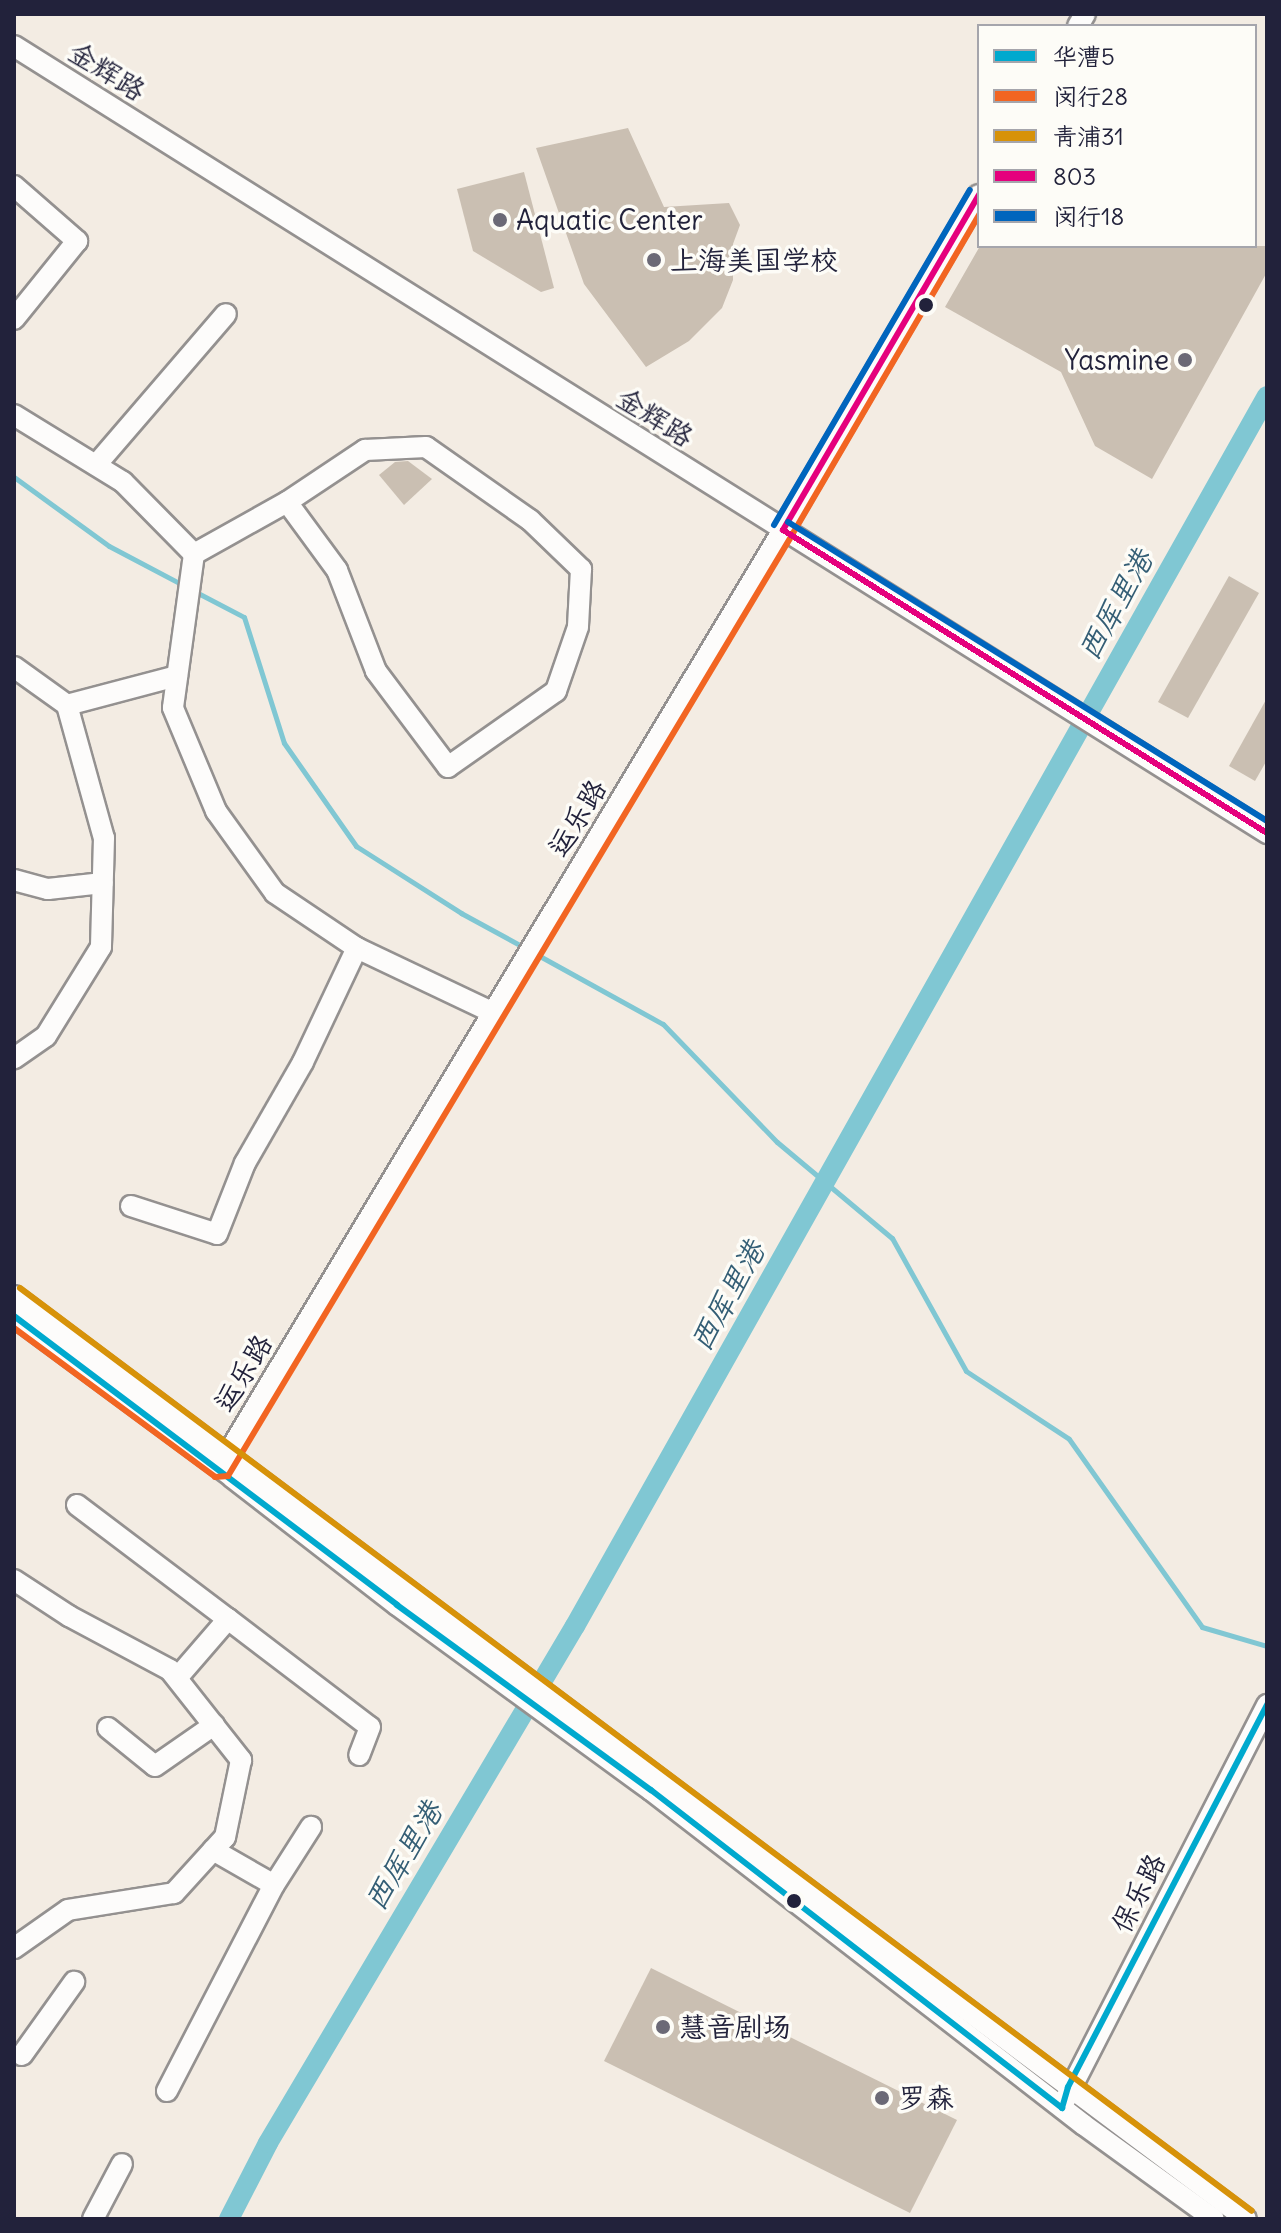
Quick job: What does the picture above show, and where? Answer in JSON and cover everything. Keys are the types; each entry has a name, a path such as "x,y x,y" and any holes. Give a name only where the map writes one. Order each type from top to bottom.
{"street":[{"name":"金辉路","path":"14,46 1267,833"},
{"path":"14,186 77,241 14,319"},
{"name":"运乐路","path":"224,1461 783,530 977,198"},
{"path":"96,465 226,314"},
{"path":"14,415 123,482 194,554"},
{"path":"194,554 287,502 365,450 426,447 530,520 581,569 578,627 556,691 448,767 376,671 337,570 287,502"},
{"path":"194,554 173,708 216,811 275,893 357,948 492,1012"},
{"path":"14,667 67,705 104,838 101,947 46,1036 14,1058"},
{"path":"67,705 177,676"},
{"path":"14,880 48,889 103,883"},
{"path":"131,1206 217,1234 245,1163 303,1062 357,948"},
{"path":"14,1296 224,1461 501,1670 562,1725 1062,2108 1214,2219"},
{"path":"14,1316 224,1461"},
{"path":"77,1505 370,1727 359,1755"},
{"path":"14,1580 69,1616 170,1670 241,1760 225,1837 174,1893 68,1910 14,1948"},
{"path":"177,1678 228,1619"},
{"path":"501,1670 552,1698 1246,2219"},
{"name":"保乐路","path":"1062,2108 1068,2087 1267,1705"},
{"path":"108,1728 155,1766 214,1725"},
{"path":"167,2091 274,1885 311,1827"},
{"path":"213,1850 274,1885"},
{"path":"17,2058 74,1982"},
{"path":"93,2219 122,2164"}],"building":[{"path":"628,128 664,207 729,203 740,225 733,244 733,280 722,308 689,341 646,367 584,284 536,148"},
{"name":"Aquatic Center","path":"524,172 554,288 541,292 473,251 457,189"},
{"path":"1267,246 1267,272 1152,479 1095,446 1061,372 945,307 979,248"},
{"path":"408,461 432,479 404,505 379,475 395,462"},
{"path":"1229,576 1259,593 1188,718 1158,702"},
{"path":"1267,698 1267,760 1255,781 1229,766"},
{"path":"651,1968 957,2120 910,2213 604,2061"}],"waterway":[{"name":"西厍里港","path":"229,2219 268,2143 575,1626 1267,396"},
{"path":"14,477 109,546 185,586"},
{"path":"194,591 244,617 284,743 356,846 461,913 527,949"},
{"path":"536,954 663,1024 777,1142 892,1238 966,1371 1069,1439 1202,1627 1267,1646"}],"transit line":[{"name":"闵行18","path":"774,525 970,190"},
{"name":"803","path":"783,530 977,198"},
{"name":"闵行28","path":"14,1328 215,1477 228,1476 792,535 977,218"},
{"name":"闵行18","path":"788,522 1267,821"},
{"name":"803","path":"783,530 1267,833"},
{"name":"青浦31","path":"20,1288 1252,2211"},
{"name":"华漕5","path":"14,1316 397,1605 651,1790 1062,2108 1068,2087 1267,1705"}],"place":[{"name":"Aquatic Center","path":"500,220"},
{"name":"上海美国学校","path":"654,260"},
{"name":"Yasmine","path":"1185,360"},
{"name":"慧音剧场","path":"663,2027"},
{"name":"罗森","path":"882,2098"}]}
